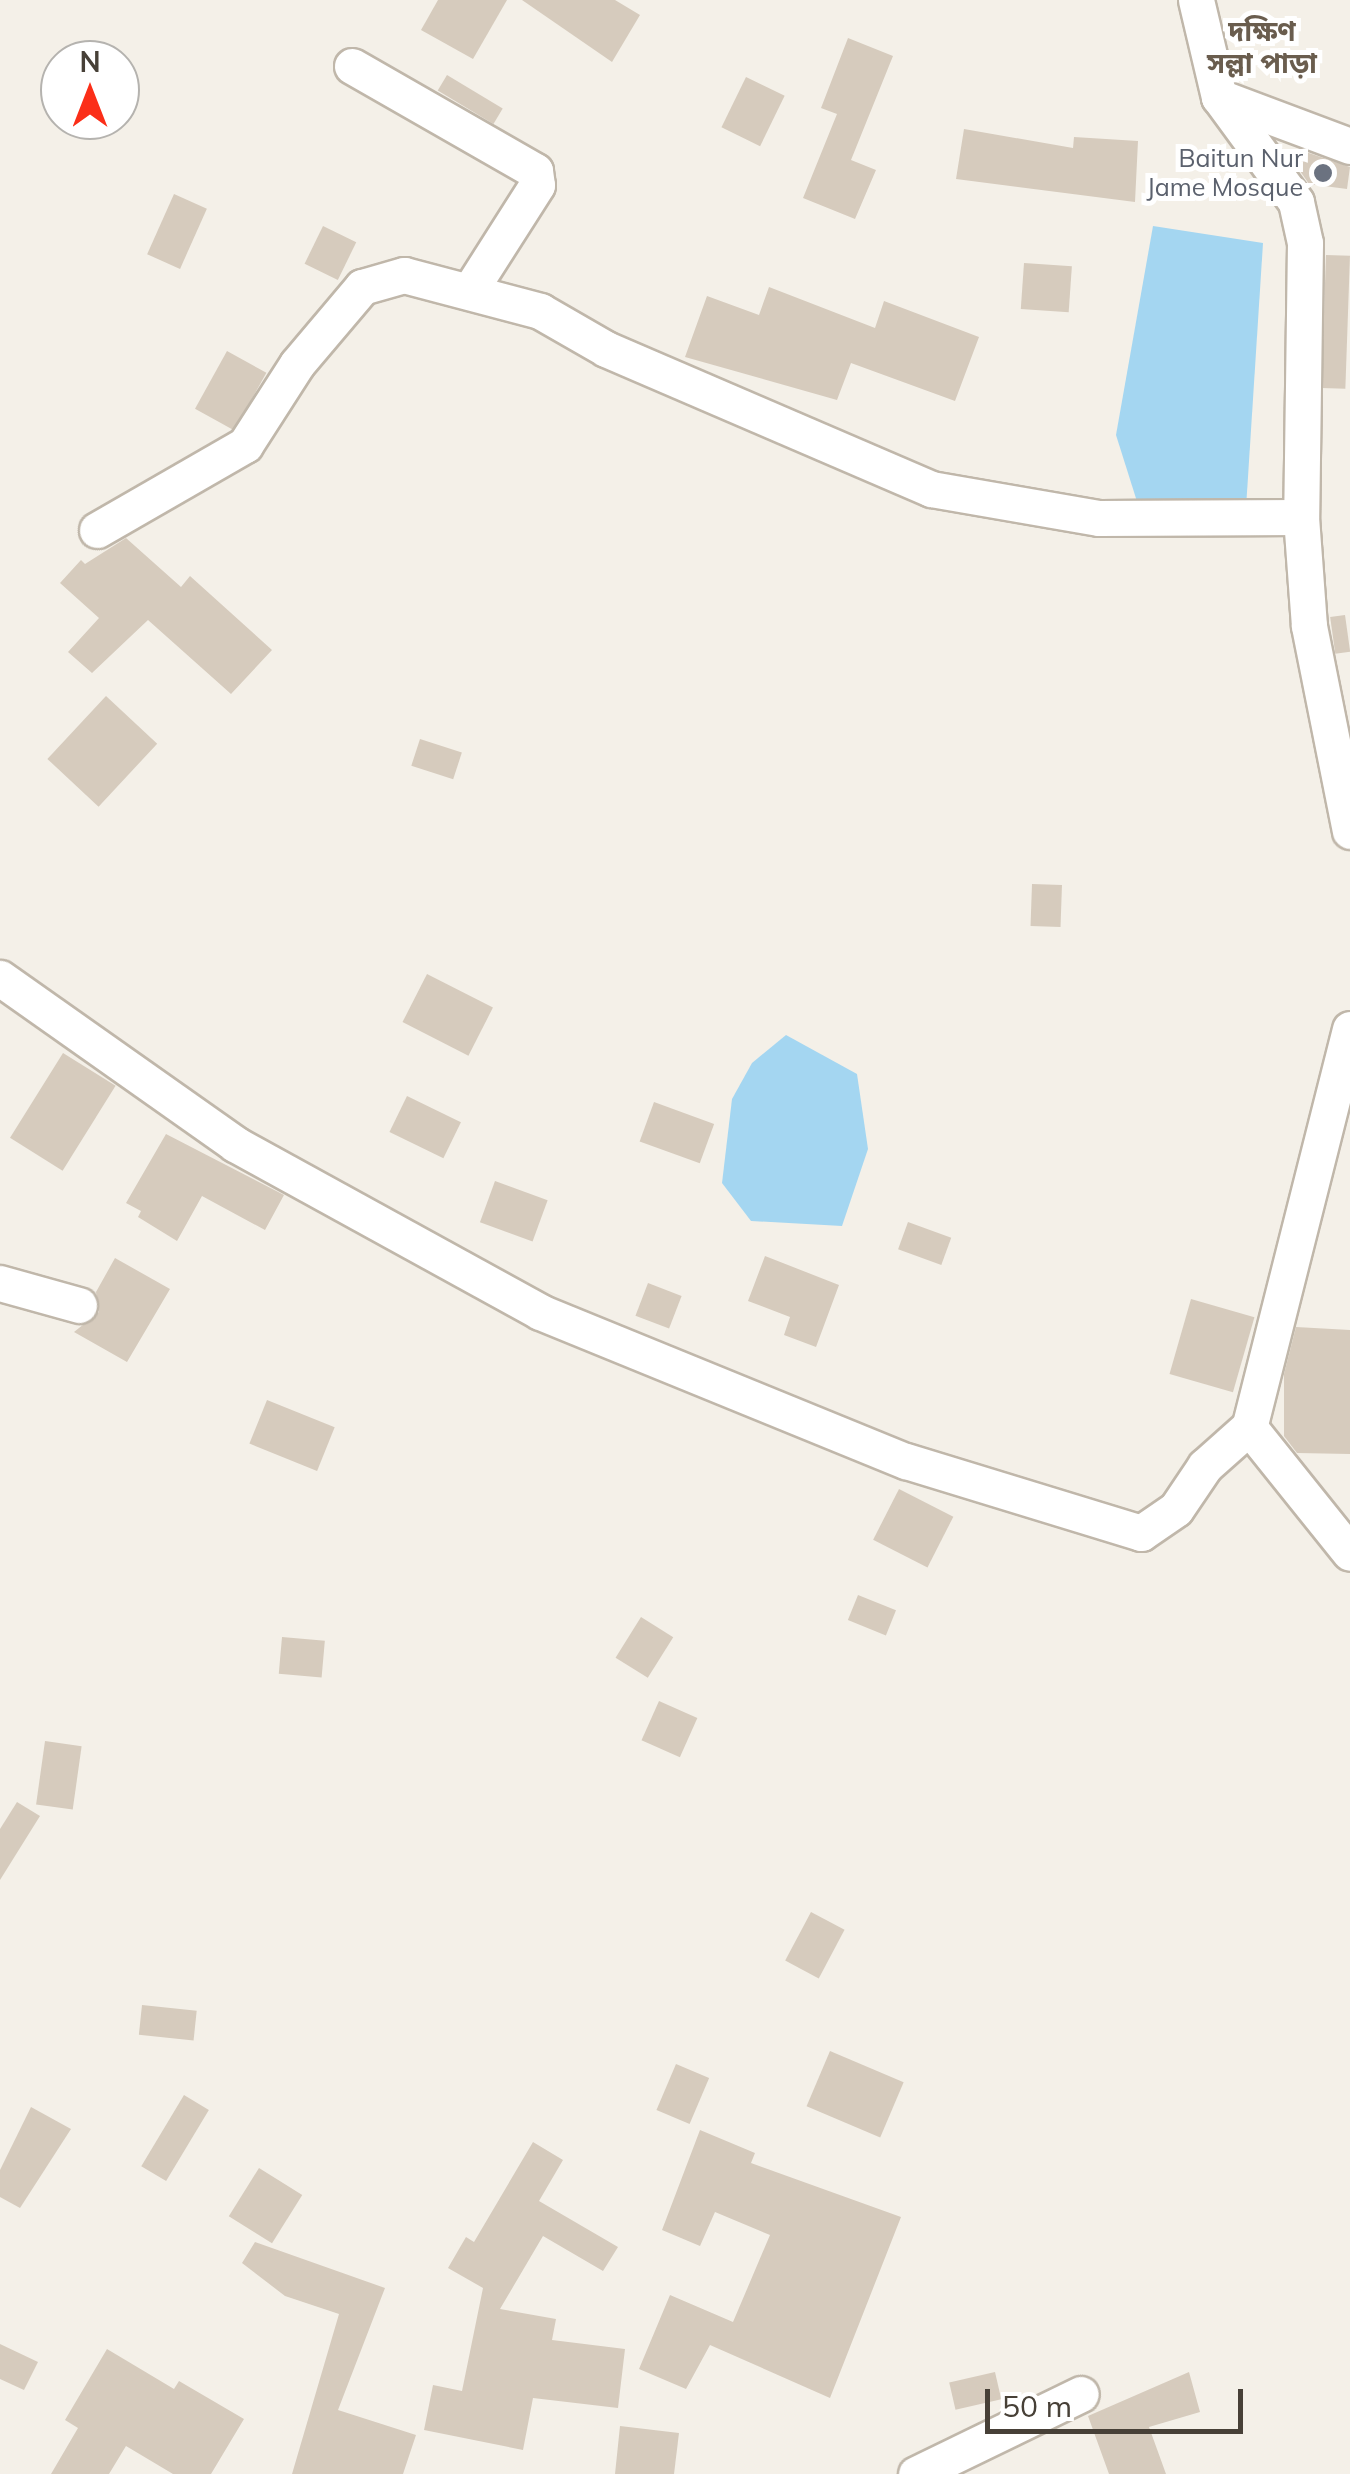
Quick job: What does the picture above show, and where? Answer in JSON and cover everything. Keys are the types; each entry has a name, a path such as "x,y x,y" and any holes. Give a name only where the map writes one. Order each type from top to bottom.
{"street":[{"path":"1196,0 1219,97 1296,202 1305,243 1301,517 1308,626 1350,831"},
{"path":"352,66 535,170 537,186 470,290"},
{"path":"1219,97 1350,146"},
{"path":"97,530 245,446 297,364 362,287 404,275 540,312 606,349 931,489 1099,518 1301,517"},
{"path":"0,978 235,1144 540,1312 906,1460 1141,1533 1176,1509 1205,1466 1249,1427 1350,1029"},
{"path":"0,1283 78,1305"},
{"path":"1249,1427 1350,1553"},
{"path":"916,2474 1081,2394"}],"water":[{"path":"1153,226 1263,243 1246,508 1140,511 1116,435"},
{"path":"786,1035 857,1074 868,1149 842,1226 751,1221 722,1183 732,1099 752,1063"}],"building":[{"path":"438,0 507,0 473,59 421,30"},
{"path":"522,0 615,0 640,15 612,62"},
{"path":"848,38 893,56 851,160 876,170 855,219 803,198 837,114 821,108"},
{"path":"447,75 503,108 493,124 438,90"},
{"path":"746,77 785,96 760,146 721,127"},
{"path":"964,129 1073,148 1074,137 1138,141 1135,202 956,179"},
{"name":"Baitun Nur Jame Mosque","path":"1300,150 1350,167 1347,189 1309,184 1298,168"},
{"path":"174,194 207,209 180,269 147,254"},
{"path":"323,226 356,242 338,280 305,264"},
{"path":"1326,255 1350,256 1345,389 1321,388"},
{"path":"1024,263 1072,266 1069,312 1021,309"},
{"path":"769,287 875,328 884,301 979,337 955,401 851,363 837,400 685,357 707,296 759,315"},
{"path":"227,351 266,373 234,431 195,409"},
{"path":"126,538 181,587 190,576 272,650 231,694 148,620 92,673 68,652 99,618 60,583 81,560 85,564"},
{"path":"1345,615 1350,652 1335,654 1330,617"},
{"path":"106,696 157,744 99,807 47,759"},
{"path":"420,739 462,753 453,779 411,766"},
{"path":"1032,884 1062,885 1061,927 1031,926"},
{"path":"427,974 493,1008 468,1056 402,1022"},
{"path":"63,1053 116,1086 63,1171 10,1138"},
{"path":"407,1096 461,1122 443,1158 389,1132"},
{"path":"654,1102 714,1124 700,1163 640,1141"},
{"path":"166,1134 284,1195 265,1230 202,1196 177,1241 138,1217 141,1211 126,1203"},
{"path":"495,1181 548,1200 533,1241 480,1222"},
{"path":"908,1222 951,1238 941,1265 898,1249"},
{"path":"765,1256 839,1285 816,1347 784,1335 790,1317 748,1301"},
{"path":"115,1258 170,1289 127,1362 74,1332 99,1312 96,1292"},
{"path":"648,1283 682,1296 669,1329 635,1316"},
{"path":"1191,1299 1254,1317 1233,1392 1170,1374"},
{"path":"1296,1327 1350,1330 1350,1454 1297,1453 1284,1436 1284,1374"},
{"path":"267,1400 335,1427 317,1471 249,1444"},
{"path":"899,1489 953,1517 927,1567 873,1540"},
{"path":"858,1595 896,1610 886,1635 848,1620"},
{"path":"641,1617 673,1637 648,1678 616,1658"},
{"path":"282,1637 325,1641 322,1678 279,1674"},
{"path":"659,1701 697,1718 680,1757 642,1740"},
{"path":"45,1741 82,1746 73,1810 36,1804"},
{"path":"17,1802 40,1816 0,1880 0,1829"},
{"path":"811,1912 845,1930 819,1978 785,1961"},
{"path":"142,2005 197,2011 194,2041 139,2035"},
{"path":"830,2051 904,2082 880,2137 807,2106"},
{"path":"676,2064 709,2078 690,2124 656,2110"},
{"path":"184,2095 209,2110 166,2181 141,2166"},
{"path":"31,2107 71,2129 20,2208 0,2197 0,2170"},
{"path":"700,2130 755,2153 751,2163 901,2217 830,2398 710,2345 686,2389 639,2369 670,2295 733,2322 770,2235 715,2212 700,2246 662,2230"},
{"path":"533,2142 563,2160 539,2201 618,2247 603,2271 543,2236 500,2309 556,2319 552,2340 625,2349 618,2408 533,2398 523,2450 424,2430 433,2385 462,2391 483,2288 448,2268 466,2237 474,2242"},
{"path":"259,2168 302,2195 272,2243 229,2216"},
{"path":"255,2242 385,2288 338,2410 416,2435 403,2474 292,2474 339,2314 285,2296 242,2263"},
{"path":"0,2344 38,2362 24,2390 0,2379"},
{"path":"107,2349 174,2389 179,2381 244,2419 211,2474 173,2474 126,2446 109,2474 51,2474 78,2428 65,2420"},
{"path":"995,2372 1001,2399 956,2410 949,2383"},
{"path":"1189,2372 1200,2412 1149,2427 1166,2474 1109,2474 1088,2416"},
{"path":"620,2426 679,2433 674,2474 615,2474"}],"place":[{"name":"Baitun Nur Jame Mosque","path":"1323,173"}],"district":[{"name":"দক্ষিণ সল্লা পাড়া","path":"1262,47"}]}
